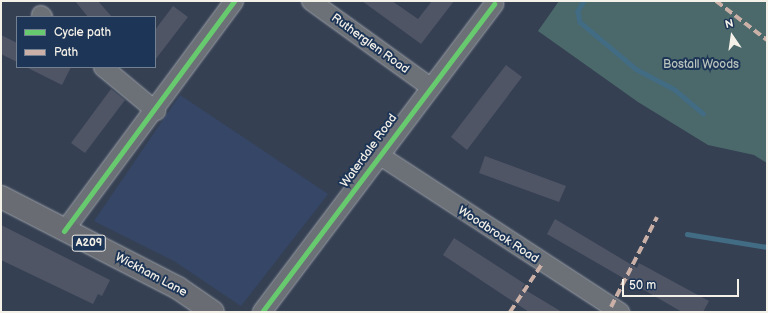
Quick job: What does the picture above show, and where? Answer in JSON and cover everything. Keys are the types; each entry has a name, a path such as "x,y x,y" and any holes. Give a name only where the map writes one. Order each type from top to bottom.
{"main road":[{"name":"Wickham Lane","path":"1,197 178,288 213,312"}],"street":[{"path":"64,230 156,111 234,1"},
{"name":"Rutherglen Road","path":"311,1 429,86"},
{"name":"Waterdale Road","path":"262,312 429,86 494,4"},
{"path":"104,68 156,111"},
{"name":"Woodbrook Road","path":"379,155 526,255 620,312"}],"shaded area":[{"path":"180,95 328,194 241,306 174,261 94,221"}],"green space":[{"name":"Bostall Woods","path":"559,1 767,1 767,163 754,155 708,145 638,102 538,31"}],"building":[{"path":"75,1 98,1 111,16 87,16"},
{"path":"362,1 392,1 418,19 432,1 454,1 421,44"},
{"path":"173,6 188,17 156,59 156,29"},
{"path":"1,35 16,42 16,62 1,54"},
{"path":"506,65 522,77 467,150 451,137"},
{"path":"28,68 70,68 62,85"},
{"path":"111,89 125,100 85,153 71,143"},
{"path":"485,156 566,186 559,202 479,173"},
{"path":"555,219 637,268 639,263 709,301 703,312 682,312 547,234"},
{"path":"1,225 110,280 102,296 98,294 93,304 1,260"},
{"path":"454,238 525,284 522,288 562,312 529,312 443,255"}],"waterway":[{"path":"584,1 578,11 580,22 636,69 674,89 703,113"},
{"path":"687,234 767,247"}],"marked path":[{"path":"716,1 767,40"},
{"path":"611,307 657,217"},
{"path":"510,312 542,264"}],"cycle path":[{"path":"64,231 234,1"},
{"path":"262,312 494,4"}]}
